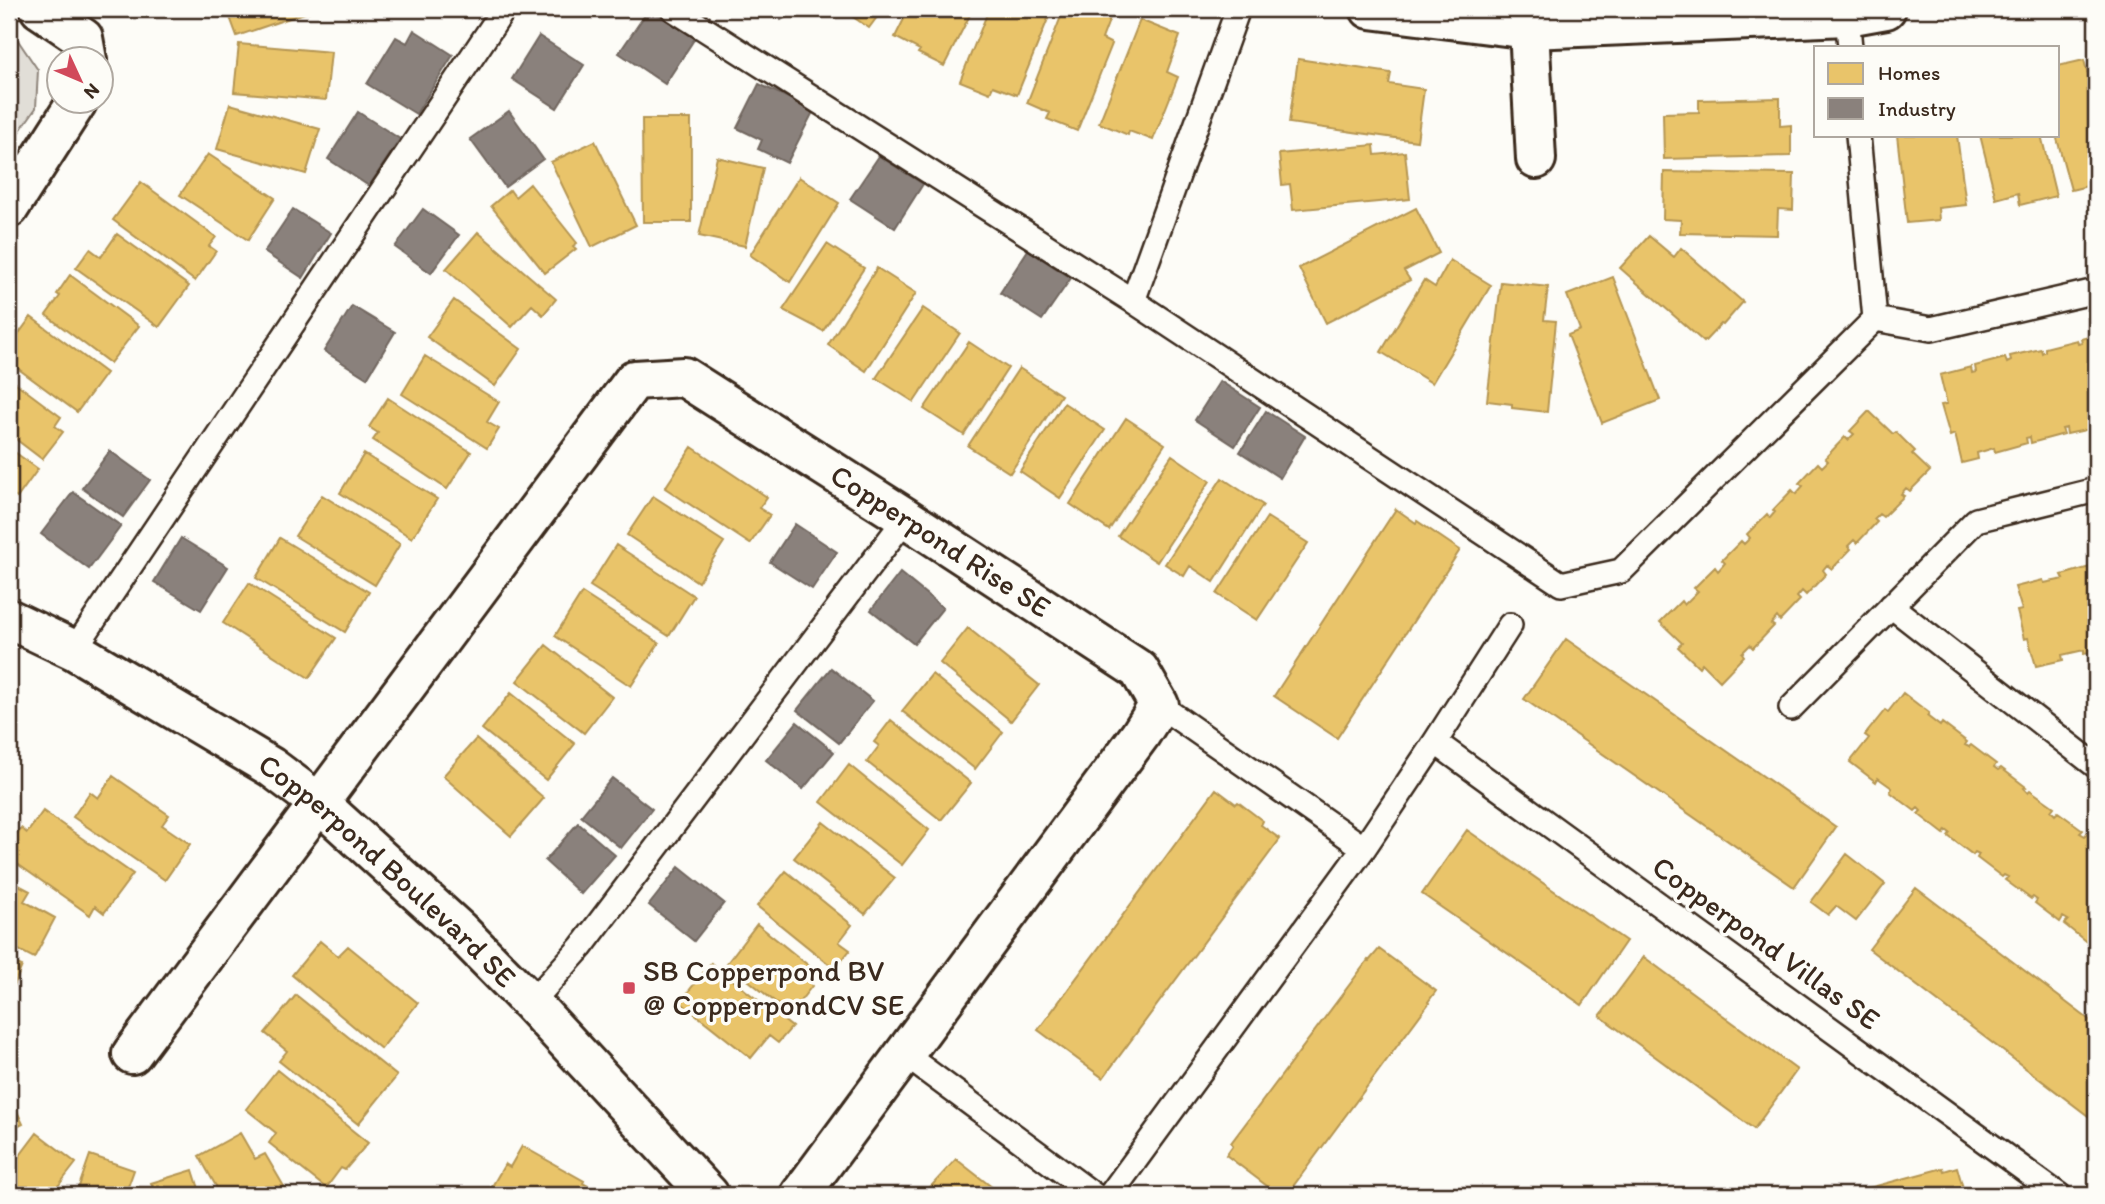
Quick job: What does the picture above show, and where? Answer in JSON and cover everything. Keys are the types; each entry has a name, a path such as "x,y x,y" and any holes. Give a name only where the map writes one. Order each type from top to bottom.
{"street":[{"path":"40,9 83,38 84,46"},
{"path":"1370,9 1529,29 1848,32 1886,9"},
{"path":"1529,29 1536,159"},
{"path":"9,208 68,116"},
{"name":"Copperpond Rise SE","path":"132,1054 634,380 684,377 1139,670 1159,705"},
{"name":"Copperpond Boulevard SE","path":"9,619 74,650 271,767 318,803 459,930 531,1003 709,1195"},
{"path":"800,1195 1140,735 1159,705"}],"lane":[{"path":"74,650 504,9"},
{"path":"673,9 1133,301 1561,584 1621,571 1875,319"},
{"path":"1133,301 1238,9"},
{"path":"1858,136 1875,319"},
{"path":"1875,319 1931,330 2096,291"},
{"path":"1791,708 1976,520 2096,490"},
{"path":"531,1003 581,947 906,518"},
{"path":"1891,606 2096,766"},
{"path":"1110,1195 1364,848 1510,625"},
{"path":"1159,705 1364,848"},
{"name":"Copperpond Villas SE","path":"1435,742 2059,1195"},
{"path":"904,1054 1094,1195"}],"shaded area":[{"path":"9,33 15,36 38,70 36,108 9,146"}],"building: Homes":[{"path":"227,9 316,9 237,36"},
{"path":"844,9 883,9 869,28"},
{"path":"909,9 973,9 944,66 895,37"},
{"path":"989,9 1052,9 1017,95 993,86 990,93 960,81"},
{"path":"1064,9 1113,10 1102,39 1112,44 1077,131 1047,119 1050,113 1027,103"},
{"path":"1140,20 1180,36 1167,72 1178,77 1153,140 1129,131 1128,135 1099,123"},
{"path":"239,44 331,52 326,100 234,92"},
{"path":"1298,59 1391,73 1389,84 1424,89 1417,141 1289,123"},
{"path":"2084,60 2091,87 2096,86 2096,184 2071,190 2056,136 2060,136 2060,66"},
{"path":"1780,98 1780,126 1791,125 1791,156 1664,159 1663,113 1699,112 1699,100"},
{"path":"230,104 320,129 306,174 217,149"},
{"path":"642,119 691,119 691,222 643,222"},
{"path":"1897,136 1957,136 1966,205 1938,208 1939,220 1907,223"},
{"path":"1980,136 2041,136 2056,196 2020,205 2018,193 1996,199"},
{"path":"595,141 636,225 592,247 551,162"},
{"path":"1374,145 1375,155 1405,152 1410,199 1293,210 1290,184 1282,185 1279,154"},
{"path":"208,154 275,198 248,240 180,195"},
{"path":"717,157 763,168 745,246 699,236"},
{"path":"1664,172 1794,174 1793,210 1778,209 1777,235 1680,233 1681,220 1663,219"},
{"path":"799,177 839,203 790,282 750,255"},
{"path":"141,182 216,237 209,246 216,251 195,281 113,220"},
{"path":"530,184 577,243 573,246 576,249 545,273 491,206 510,190 515,197"},
{"path":"1416,208 1439,253 1404,271 1410,280 1326,323 1299,268"},
{"path":"478,232 556,299 543,315 532,305 512,327 446,269"},
{"path":"117,234 189,286 159,327 76,268 90,249 101,257"},
{"path":"1649,236 1674,257 1681,248 1743,302 1704,342 1620,268"},
{"path":"827,244 864,268 823,331 783,310"},
{"path":"1450,260 1491,285 1432,383 1381,352 1424,280 1435,287"},
{"path":"877,268 916,293 866,371 828,345"},
{"path":"70,275 139,326 110,363 46,315 60,296 57,294"},
{"path":"1613,277 1660,400 1602,423 1568,335 1580,330 1567,295"},
{"path":"1501,282 1548,287 1544,320 1556,321 1547,412 1512,408 1512,404 1487,401"},
{"path":"454,300 521,349 495,386 427,337"},
{"path":"923,308 960,333 914,402 876,378"},
{"path":"31,317 106,373 77,412 9,362 9,347"},
{"path":"2096,335 2096,422 2089,424 2090,429 2067,434 2066,428 2062,429 2064,434 2031,443 2030,437 2026,438 2027,443 1995,452 1994,448 1977,453 1978,459 1962,463 1955,434 1950,436 1941,405 1947,404 1940,375 1971,367 1972,373 1976,372 1975,366 2005,358 2007,363 2011,361 2010,356 2041,349 2042,353 2045,348 2077,340 2078,344 2082,343 2081,339"},
{"path":"969,342 1008,368 964,435 924,409"},
{"path":"425,356 499,402 487,422 499,429 487,448 402,394"},
{"path":"1019,368 1061,395 1010,473 968,446"},
{"path":"9,378 61,417 55,426 63,432 42,459 9,434"},
{"path":"388,398 471,452 447,489 373,440 378,433 369,427"},
{"path":"1064,403 1105,430 1060,498 1020,471"},
{"path":"1869,411 1893,434 1896,432 1915,451 1912,454 1930,471 1910,491 1906,488 1901,494 1904,496 1883,517 1879,514 1874,519 1877,522 1857,543 1854,540 1848,546 1851,549 1832,569 1827,565 1823,570 1826,574 1806,595 1802,591 1797,597 1800,600 1780,621 1777,617 1771,624 1774,626 1753,648 1750,645 1742,653 1744,656 1720,681 1702,663 1699,667 1678,647 1682,643 1660,622 1681,601 1684,605 1698,591 1694,588 1715,567 1718,571 1725,563 1722,560 1741,541 1744,544 1750,538 1747,534 1767,514 1770,518 1775,512 1773,510 1792,490 1796,494 1803,486 1799,483 1818,463 1822,467 1828,461 1825,458 1845,437 1848,440 1854,434 1850,431"},
{"path":"1126,418 1165,444 1109,530 1070,504"},
{"path":"692,447 767,497 759,508 770,515 750,544 665,488"},
{"path":"9,448 38,469 17,498 9,492"},
{"path":"364,454 437,499 412,538 340,493"},
{"path":"1172,455 1210,481 1157,562 1118,536"},
{"path":"1222,478 1263,505 1214,582 1190,566 1184,576 1165,564"},
{"path":"322,495 400,544 375,585 295,536"},
{"path":"653,496 724,542 698,582 627,535"},
{"path":"1396,509 1460,550 1337,738 1274,696"},
{"path":"1267,517 1308,543 1257,620 1217,594"},
{"path":"280,538 369,592 345,632 256,578"},
{"path":"616,545 694,596 669,636 590,586"},
{"path":"2090,567 2092,572 2096,571 2096,651 2084,654 2084,650 2062,655 2063,660 2036,666 2028,638 2024,639 2017,611 2022,610 2015,587 2043,580 2044,583 2064,579 2062,575"},
{"path":"249,583 336,638 309,678 223,623"},
{"path":"582,593 659,643 631,686 555,636"},
{"path":"968,628 1039,685 1011,721 940,663"},
{"path":"1566,639 1836,827 1794,887 1524,699"},
{"path":"546,645 612,697 584,733 517,681"},
{"path":"932,674 1003,732 975,769 902,711"},
{"path":"511,693 575,744 546,780 482,729"},
{"path":"1903,693 1929,713 1927,716 1940,726 1942,723 1967,742 1965,745 1971,745 1996,764 1994,767 1998,770 2001,768 2026,787 2024,788 2028,792 2030,790 2054,807 2051,811 2055,815 2058,812 2083,830 2080,833 2085,836 2087,833 2096,840 2096,934 2089,944 2064,924 2068,920 2063,917 2060,922 2035,903 2037,900 2033,897 2031,899 2005,880 2008,877 2002,877 1977,858 1979,854 1975,852 1973,855 1948,836 1950,833 1946,830 1944,834 1918,814 1921,811 1918,808 1915,811 1890,792 1892,788 1878,778 1876,782 1850,762 1869,738 1865,735"},
{"path":"891,720 971,783 941,820 867,762 879,746 874,742"},
{"path":"476,739 544,798 511,836 443,776"},
{"path":"849,765 929,830 902,865 821,802"},
{"path":"113,776 169,815 162,825 190,844 165,880 73,817 90,792 98,798"},
{"path":"1216,789 1263,821 1261,825 1280,839 1103,1078 1038,1030"},
{"path":"43,811 133,874 104,913 95,906 90,915 9,858 9,847 21,828 27,833"},
{"path":"823,822 895,878 865,914 794,858"},
{"path":"1467,830 1626,941 1582,1005 1422,894"},
{"path":"1847,854 1885,884 1856,921 1836,906 1828,915 1811,902"},
{"path":"786,871 852,925 839,942 850,950 835,969 757,906"},
{"path":"9,880 30,891 24,901 55,918 34,958 9,945"},
{"path":"1916,888 2096,1025 2096,1122 1869,949"},
{"path":"757,924 819,974 790,1014 727,963"},
{"path":"320,941 338,956 348,946 418,1003 381,1049 292,975"},
{"path":"1379,949 1436,991 1291,1189 1284,1195 1279,1195 1226,1155 1233,1145 1231,1143"},
{"path":"1644,957 1797,1070 1754,1129 1600,1016"},
{"path":"9,961 22,966 9,997"},
{"path":"711,963 792,1027 778,1043 769,1036 751,1058 680,1002"},
{"path":"296,995 397,1076 358,1124 279,1061 287,1051 265,1033"},
{"path":"277,1070 368,1143 345,1170 341,1168 326,1188 269,1143 276,1133 246,1109"},
{"path":"9,1094 23,1124 9,1131"},
{"path":"37,1133 76,1163 51,1195 9,1195 9,1158 15,1162"},
{"path":"240,1133 255,1159 265,1154 289,1195 221,1195 199,1156"},
{"path":"522,1146 584,1181 583,1183 593,1189 590,1195 487,1195 505,1164 510,1167"},
{"path":"90,1155 134,1170 125,1195 76,1195"},
{"path":"956,1159 1002,1195 923,1195"},
{"path":"1957,1167 1965,1195 1843,1195 1943,1168 1944,1171"},
{"path":"193,1170 201,1195 155,1195 151,1183"}],"building: Industry":[{"path":"649,9 695,38 665,84 619,53"},
{"path":"775,9 802,9 781,20"},
{"path":"414,30 453,55 416,114 367,84 396,37 407,43"},
{"path":"539,36 584,65 557,108 512,79"},
{"path":"759,84 814,110 787,163 758,149 762,140 737,128"},
{"path":"509,111 543,159 505,187 470,139"},
{"path":"358,112 400,139 369,186 328,159"},
{"path":"879,156 923,184 895,228 850,199"},
{"path":"293,209 331,233 303,278 264,252"},
{"path":"423,209 459,235 431,273 395,247"},
{"path":"1028,250 1071,278 1042,320 1000,293"},
{"path":"352,306 395,332 367,378 324,351"},
{"path":"1220,381 1260,407 1235,446 1195,420"},
{"path":"1266,411 1305,436 1280,478 1240,452"},
{"path":"110,451 150,480 123,517 82,488"},
{"path":"73,492 121,526 89,569 41,534"},
{"path":"795,524 837,552 812,589 770,562"},
{"path":"181,538 228,567 201,610 154,582"},
{"path":"900,573 943,608 914,644 871,610"},
{"path":"831,668 873,701 839,743 797,710"},
{"path":"797,722 834,752 803,789 766,760"},
{"path":"612,778 652,809 621,848 581,816"},
{"path":"578,823 615,855 581,894 545,861"},
{"path":"679,867 724,903 694,941 649,905"}],"place":[{"name":"SB Copperpond BV @ CopperpondCV SE","path":"629,988"}]}
